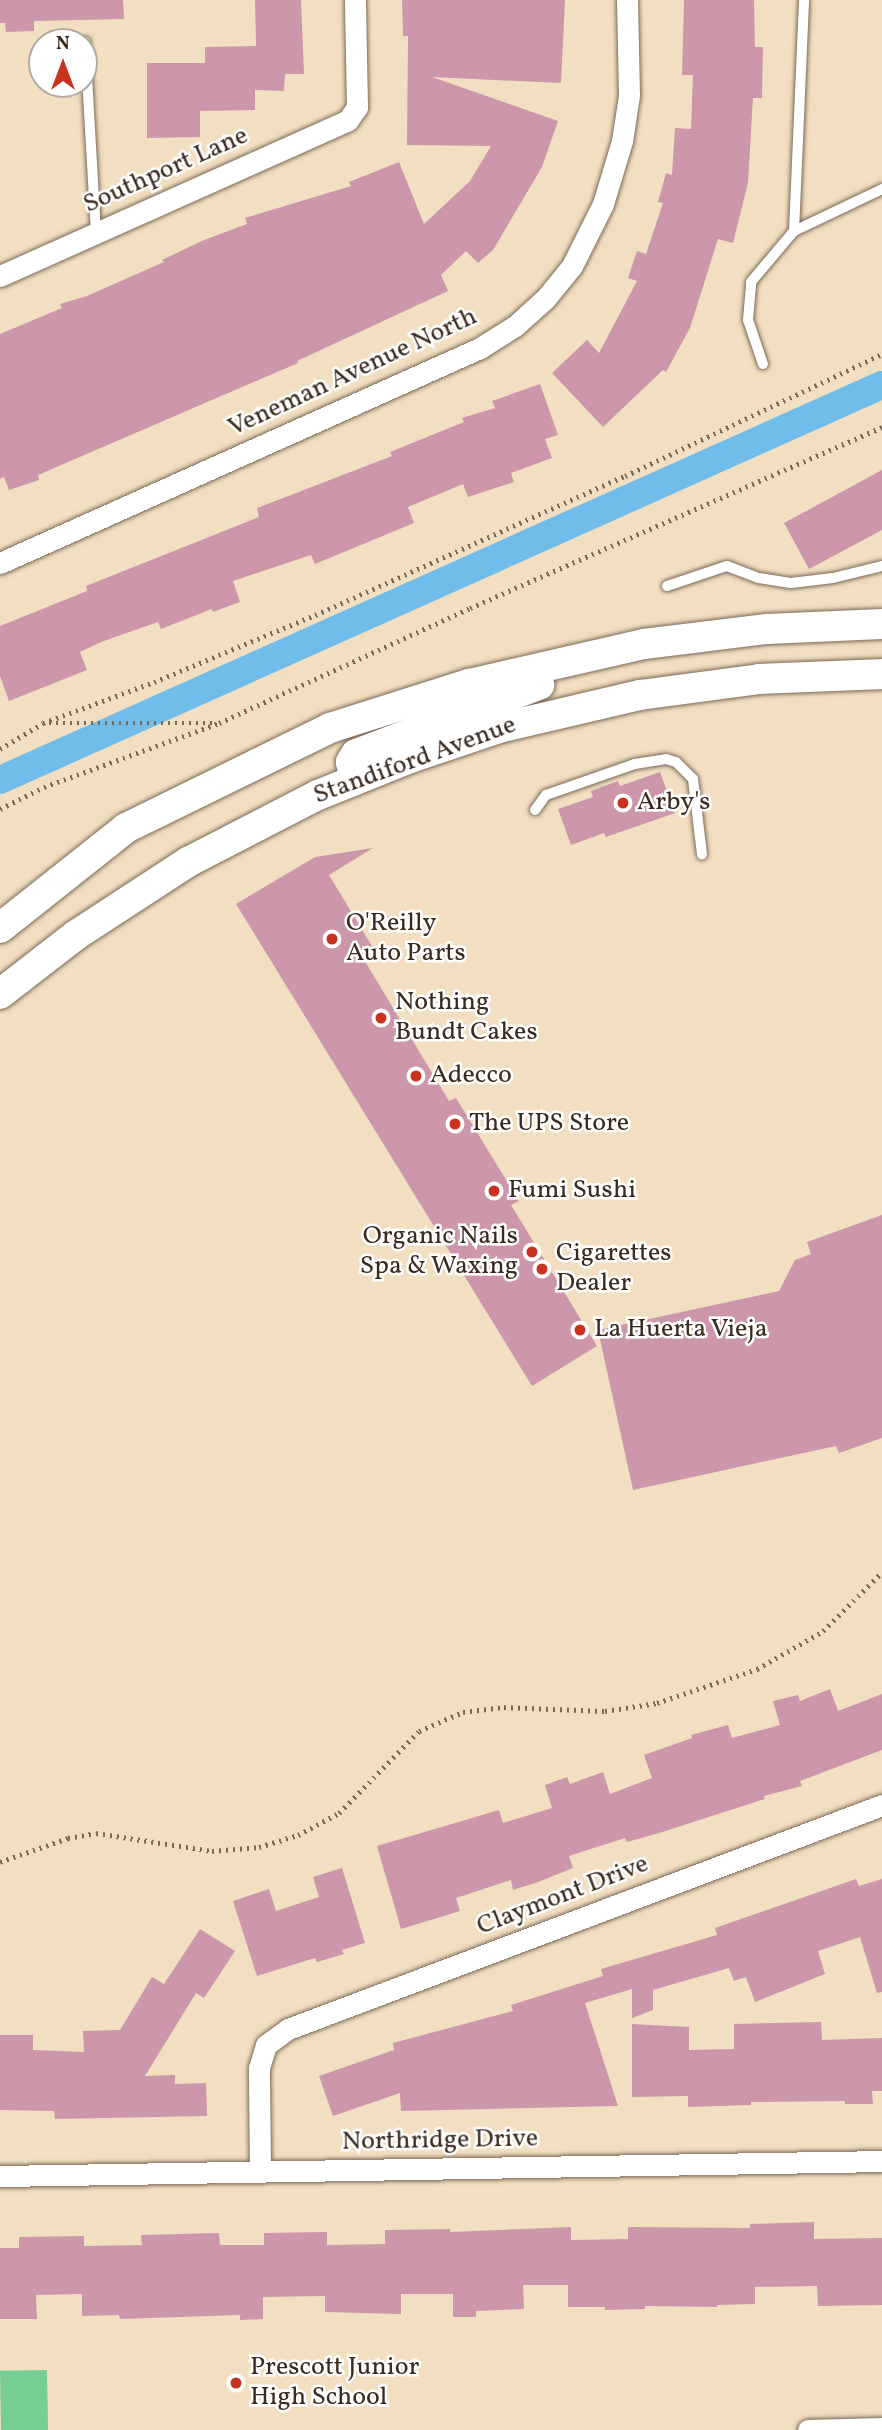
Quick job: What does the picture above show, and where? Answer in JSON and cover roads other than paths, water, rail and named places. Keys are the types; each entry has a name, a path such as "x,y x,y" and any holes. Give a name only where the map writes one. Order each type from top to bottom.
{"main road":[{"name":"Standiford Avenue","path":"0,928 125,828 330,728 469,684 644,644 767,629 882,624"},
{"path":"355,780 351,762 356,754 550,681 578,659"},
{"name":"Standiford Avenue","path":"0,994 76,935 150,884 273,817 355,780 488,731 594,704 760,679 882,674"}],"street":[{"name":"Southport Lane","path":"0,276 348,120 357,107 355,0"},
{"name":"Veneman Avenue North","path":"0,563 480,348 515,326 546,298 572,266 603,204 622,142 629,95 627,0"},
{"name":"Claymont Drive","path":"260,2172 259,2068 266,2045 288,2029 882,1805"},
{"name":"Northridge Drive","path":"0,2176 882,2161"},
{"path":"808,2430 882,2428"}],"lane":[{"path":"794,231 804,0"},
{"path":"88,98 96,233"},
{"path":"763,364 748,320 751,282 794,231 882,189"},
{"path":"667,586 727,566 759,578 791,583 833,578 882,566"},
{"path":"535,810 546,795 635,764 666,759 676,762 693,779 702,854"}],"waterway":[{"path":"0,780 882,385"}],"place":[{"name":"Arby's","path":"623,803"},
{"name":"O'Reilly Auto Parts","path":"332,939"},
{"name":"Nothing Bundt Cakes","path":"381,1018"},
{"name":"Adecco","path":"416,1076"},
{"name":"The UPS Store","path":"455,1124"},
{"name":"Fumi Sushi","path":"494,1191"},
{"name":"Organic Nails Spa & Waxing","path":"532,1252"},
{"name":"Cigarettes Dealer","path":"542,1269"},
{"name":"La Huerta Vieja","path":"580,1330"},
{"name":"Prescott Junior High School","path":"236,2383"}]}
